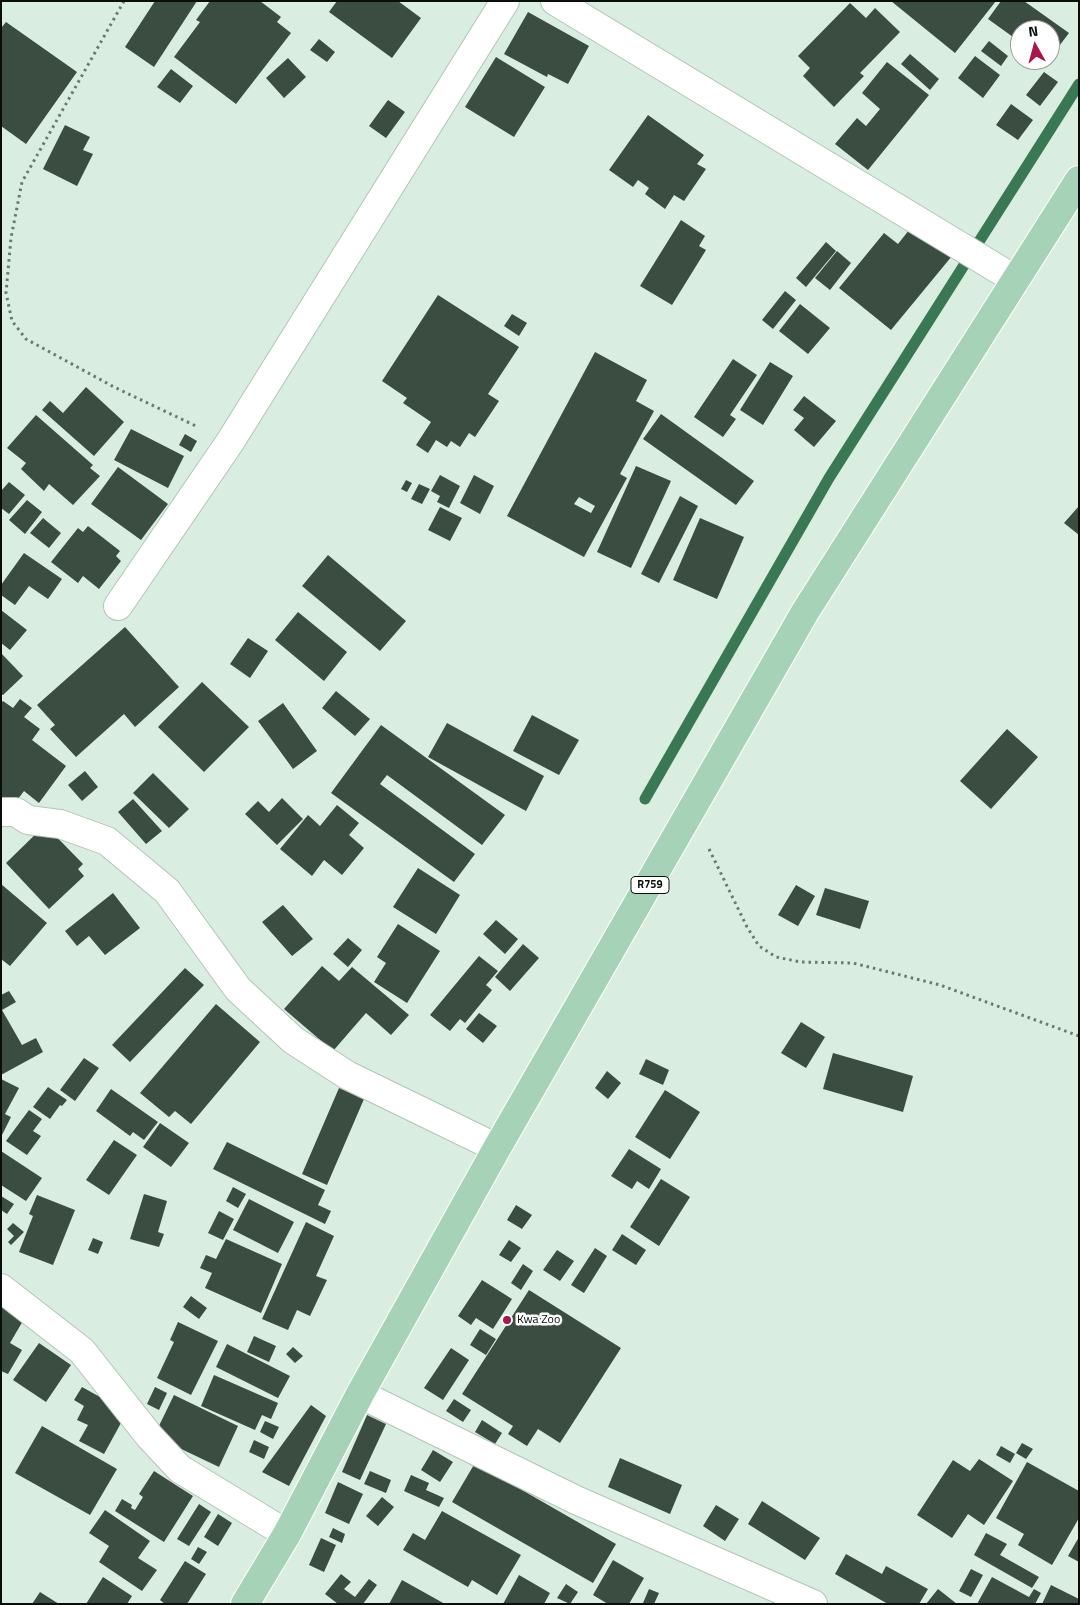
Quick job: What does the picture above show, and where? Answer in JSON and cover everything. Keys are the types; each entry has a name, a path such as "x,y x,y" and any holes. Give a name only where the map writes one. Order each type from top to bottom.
{"main road":[{"name":"R759","path":"245,1604 287,1534 360,1394 497,1148 691,813 804,612 1079,180"}],"street":[{"path":"118,606 230,442 505,1"},
{"path":"555,1 1016,280"},
{"path":"1,812 16,812 28,820 60,824 107,841 167,892 238,989 293,1040 347,1075 497,1148"},
{"path":"1,1288 82,1351 150,1438 180,1469 287,1534"},
{"path":"360,1394 576,1500 813,1604"}],"path":[{"path":"124,1 22,182 11,238 6,293 12,321 26,339 114,387 230,442"},
{"path":"691,813 747,928 759,946 776,957 801,962 853,963 940,985 1079,1036"}],"building":[{"path":"155,1 197,1 154,67 125,47"},
{"path":"210,1 260,1 281,17 277,22 291,33 236,104 174,57 200,22 196,20"},
{"path":"337,1 398,1 421,18 392,58 329,12"},
{"path":"891,1 996,1 955,53"},
{"path":"1001,1 1024,1 1051,20 1010,20 1010,35 988,19"},
{"path":"850,3 866,18 875,8 900,32 860,73 864,76 834,107 803,76 810,68 798,56"},
{"path":"528,12 589,46 568,84 548,74 547,77 504,54"},
{"path":"6,22 77,72 26,144 1,126 1,28"},
{"path":"1060,27 1069,33 1060,45"},
{"path":"319,39 335,52 327,62 310,50"},
{"path":"989,41 1008,56 1001,66 981,51"},
{"path":"910,54 939,79 930,90 901,64"},
{"path":"975,56 1000,75 983,98 958,78"},
{"path":"496,57 545,87 514,137 465,107"},
{"path":"288,58 306,77 284,98 266,78"},
{"path":"887,62 929,95 868,170 835,144 857,118 866,126 880,109 862,93"},
{"path":"171,69 193,86 180,103 157,87"},
{"path":"1044,72 1058,82 1040,106 1026,95"},
{"path":"388,100 405,112 386,138 369,126"},
{"path":"1011,104 1033,120 1018,140 996,125"},
{"path":"648,115 704,155 697,164 706,169 684,201 674,195 665,209 645,194 649,188 638,180 633,187 609,170"},
{"path":"65,125 90,137 83,150 93,154 77,186 43,169"},
{"path":"681,220 705,236 699,246 706,250 672,305 640,286"},
{"path":"913,225 952,256 891,330 839,288 884,233 898,244"},
{"path":"826,242 836,251 806,287 796,278"},
{"path":"837,251 851,263 830,290 815,278"},
{"path":"785,291 796,300 773,329 762,320"},
{"path":"438,295 519,347 488,394 499,401 475,437 469,433 460,447 451,441 447,447 436,440 428,453 416,445 431,422 403,403 407,398 382,381"},
{"path":"800,304 830,328 808,354 779,331"},
{"path":"512,314 527,323 519,336 504,326"},
{"path":"595,352 647,380 636,401 654,411 620,474 627,478 584,557 507,516","holes":["579,497 595,506 591,513 574,504"]},
{"path":"733,359 757,375 730,415 736,419 723,437 694,417"},
{"path":"770,362 793,376 763,425 740,410"},
{"path":"86,387 124,422 94,456 42,410 50,401 63,413"},
{"path":"804,396 836,421 814,447 794,430 804,418 793,410"},
{"path":"661,414 754,481 736,505 643,439"},
{"path":"36,415 93,465 90,468 100,476 73,505 49,484 44,491 21,469 26,463 7,448"},
{"path":"131,429 184,456 168,488 114,460"},
{"path":"185,434 197,441 191,452 179,445"},
{"path":"636,466 671,481 631,568 597,552"},
{"path":"118,467 168,504 141,540 91,504"},
{"path":"440,475 460,486 449,508 437,502 440,496 431,491"},
{"path":"474,475 494,486 480,514 460,503"},
{"path":"406,480 412,483 407,492 401,489"},
{"path":"9,482 25,495 9,514 1,508 1,491"},
{"path":"419,484 430,489 422,504 411,499"},
{"path":"680,496 698,506 659,583 641,574"},
{"path":"27,500 42,512 25,534 9,520"},
{"path":"1079,506 1079,535 1064,523"},
{"path":"440,507 462,518 450,541 428,530"},
{"path":"43,518 61,533 49,548 30,533"},
{"path":"700,518 744,537 717,599 673,580"},
{"path":"88,526 120,551 116,556 121,561 99,589 83,576 78,583 51,562 78,528 83,532"},
{"path":"24,553 62,579 48,599 29,586 15,605 1,595 1,585"},
{"path":"328,555 406,621 380,651 302,586"},
{"path":"1,610 27,630 10,650 1,643"},
{"path":"298,612 347,652 324,681 275,640"},
{"path":"125,627 179,687 135,727 124,714 76,757 50,729 55,725 37,705"},
{"path":"248,638 268,651 250,678 230,664"},
{"path":"1,653 23,676 3,695 1,694"},
{"path":"202,682 249,727 204,772 158,727"},
{"path":"336,691 370,719 355,736 322,708"},
{"path":"20,699 32,708 24,717 40,729 32,740 66,766 39,803 24,791 12,807 1,799 1,703 3,701 13,708"},
{"path":"283,703 317,751 293,769 258,721"},
{"path":"532,715 579,740 559,775 513,751"},
{"path":"447,723 544,776 526,811 428,757"},
{"path":"381,725 505,815 482,845 387,775 380,784 475,854 454,882 331,793"},
{"path":"1007,729 1038,757 991,809 960,781"},
{"path":"85,771 98,787 82,801 68,785"},
{"path":"153,773 189,809 169,828 133,793"},
{"path":"282,798 303,819 277,845 245,814 258,801 269,812"},
{"path":"133,799 162,831 146,844 118,812"},
{"path":"337,805 359,823 349,835 364,848 342,875 324,860 312,876 280,849 308,815 320,826"},
{"path":"45,825 83,864 78,869 84,876 49,909 6,863"},
{"path":"418,868 460,895 436,934 393,907"},
{"path":"1,884 47,923 10,966 1,959"},
{"path":"796,885 815,896 798,926 778,915"},
{"path":"825,888 869,901 860,929 816,915"},
{"path":"113,893 140,928 105,955 89,936 77,946 65,931"},
{"path":"283,905 313,939 292,956 262,922"},
{"path":"496,920 518,939 505,954 483,934"},
{"path":"398,924 440,951 407,1003 374,982 386,963 377,957"},
{"path":"348,938 362,950 348,967 333,954"},
{"path":"523,944 539,958 510,991 495,977"},
{"path":"479,956 498,971 486,985 492,990 465,1023 460,1019 450,1031 430,1015"},
{"path":"322,966 339,981 352,967 409,1015 391,1035 366,1013 333,1051 284,1009"},
{"path":"185,968 204,985 130,1062 112,1045"},
{"path":"9,991 16,1002 2,1010 22,1045 36,1038 43,1052 1,1075 1,995"},
{"path":"216,1004 260,1042 191,1124 175,1111 169,1117 140,1093"},
{"path":"479,1013 497,1026 483,1043 466,1029"},
{"path":"801,1022 825,1037 806,1068 781,1053"},
{"path":"833,1053 913,1076 903,1112 823,1089"},
{"path":"84,1058 99,1068 75,1101 60,1090"},
{"path":"646,1059 669,1070 663,1085 639,1074"},
{"path":"607,1071 621,1083 608,1099 595,1088"},
{"path":"1,1079 19,1088 5,1114 11,1117 1,1137"},
{"path":"48,1087 67,1100 62,1106 60,1105 50,1119 33,1107"},
{"path":"339,1088 364,1099 327,1185 302,1174"},
{"path":"111,1089 158,1122 144,1140 133,1132 130,1136 96,1111"},
{"path":"665,1090 700,1112 670,1159 635,1137"},
{"path":"29,1110 42,1119 33,1131 41,1136 27,1155 6,1141"},
{"path":"160,1123 189,1143 171,1167 143,1147"},
{"path":"114,1140 137,1155 109,1195 86,1180"},
{"path":"227,1142 325,1190 318,1205 331,1211 325,1224 213,1169"},
{"path":"629,1149 661,1169 649,1189 637,1181 632,1189 611,1176"},
{"path":"1,1151 42,1178 26,1201 1,1185"},
{"path":"661,1179 690,1197 659,1246 630,1227"},
{"path":"233,1187 246,1194 238,1208 226,1201"},
{"path":"144,1194 167,1201 158,1232 164,1234 159,1247 130,1239"},
{"path":"37,1195 75,1210 53,1265 19,1252 33,1216 29,1214"},
{"path":"1,1196 14,1204 7,1214 1,1210"},
{"path":"249,1199 294,1222 278,1253 233,1230"},
{"path":"516,1205 532,1215 522,1229 507,1220"},
{"path":"219,1211 234,1219 223,1240 208,1233"},
{"path":"306,1222 334,1236 316,1276 327,1280 310,1316 297,1310 288,1330 262,1319"},
{"path":"13,1223 24,1232 11,1245 8,1242 14,1236 7,1229"},
{"path":"622,1234 646,1250 636,1265 612,1250"},
{"path":"93,1238 103,1242 98,1254 88,1250"},
{"path":"226,1239 282,1264 261,1313 205,1288 212,1273 200,1268 206,1255 216,1259"},
{"path":"509,1240 521,1248 511,1262 499,1255"},
{"path":"595,1248 607,1256 584,1293 571,1285"},
{"path":"557,1250 574,1261 560,1281 543,1270"},
{"path":"523,1264 533,1271 521,1290 511,1283"},
{"path":"482,1280 512,1299 493,1329 476,1318 471,1325 458,1316"},
{"path":"529,1290 621,1348 560,1443 538,1429 527,1446 508,1434 513,1426 462,1394"},
{"path":"191,1296 207,1308 199,1319 183,1307"},
{"path":"1,1300 27,1314 10,1343 22,1350 8,1374 1,1371"},
{"path":"178,1322 218,1341 191,1395 157,1378 174,1342 170,1340"},
{"path":"480,1329 496,1339 486,1355 470,1345"},
{"path":"254,1336 276,1346 269,1362 247,1352"},
{"path":"39,1343 71,1365 46,1402 13,1380"},
{"path":"227,1344 290,1376 278,1398 216,1367"},
{"path":"293,1347 303,1356 295,1363 286,1354"},
{"path":"451,1348 469,1360 443,1400 424,1388"},
{"path":"214,1375 278,1403 271,1419 262,1415 255,1430 201,1406"},
{"path":"82,1387 127,1412 104,1454 79,1441 88,1425 77,1420 84,1406 74,1400"},
{"path":"155,1387 167,1393 159,1410 147,1404"},
{"path":"174,1395 238,1426 219,1467 154,1436"},
{"path":"454,1399 471,1410 463,1422 446,1411"},
{"path":"311,1405 326,1416 289,1486 262,1472"},
{"path":"367,1415 386,1424 360,1480 342,1472"},
{"path":"482,1420 502,1433 495,1444 475,1432"},
{"path":"265,1421 279,1427 273,1439 260,1432"},
{"path":"42,1426 117,1469 90,1515 15,1473"},
{"path":"254,1440 269,1447 264,1459 249,1452"},
{"path":"1022,1443 1033,1449 1026,1459 1016,1453"},
{"path":"1001,1446 1015,1454 1010,1463 996,1455"},
{"path":"433,1450 453,1462 440,1482 421,1470"},
{"path":"620,1458 682,1485 670,1514 608,1487"},
{"path":"979,1459 1013,1481 984,1525 968,1514 952,1538 917,1515 953,1460 970,1471"},
{"path":"1027,1462 1079,1491 1079,1518 1052,1565 1018,1545 1024,1534 996,1518"},
{"path":"475,1463 616,1544 593,1583 452,1502"},
{"path":"154,1471 193,1496 164,1542 115,1511 122,1499 132,1505 131,1508 135,1510 143,1497 139,1494"},
{"path":"370,1471 391,1480 386,1493 364,1484"},
{"path":"411,1475 429,1483 426,1490 444,1498 439,1507 404,1491"},
{"path":"338,1482 363,1494 349,1524 325,1513"},
{"path":"382,1497 394,1507 378,1526 366,1516"},
{"path":"762,1501 820,1538 805,1560 748,1524"},
{"path":"199,1504 211,1512 189,1546 177,1539"},
{"path":"716,1505 739,1519 725,1541 703,1526"},
{"path":"105,1510 150,1541 138,1558 157,1570 142,1591 99,1562 109,1546 89,1533"},
{"path":"442,1511 521,1555 497,1595 472,1580 468,1587 403,1550 413,1533 425,1540"},
{"path":"218,1514 232,1523 218,1546 204,1537"},
{"path":"333,1528 345,1534 342,1543 329,1537"},
{"path":"986,1533 1007,1544 1000,1555 1039,1577 1032,1588 974,1555"},
{"path":"1079,1537 1079,1562 1068,1556"},
{"path":"321,1538 336,1545 324,1572 309,1565"},
{"path":"198,1547 207,1552 199,1564 191,1559"},
{"path":"846,1554 882,1574 886,1566 928,1589 919,1604 888,1604 835,1574"},
{"path":"613,1560 644,1578 629,1604 608,1604 593,1595"},
{"path":"185,1561 206,1574 187,1604 165,1604 160,1600"},
{"path":"971,1569 983,1575 971,1597 959,1591"},
{"path":"341,1574 351,1582 344,1589 355,1597 369,1579 377,1585 363,1604 338,1604 325,1594"},
{"path":"519,1575 550,1593 544,1604 503,1604"},
{"path":"103,1577 132,1596 127,1604 86,1604"},
{"path":"992,1577 1029,1597 1034,1589 1041,1593 1035,1604 977,1604"},
{"path":"402,1580 445,1604 389,1604"},
{"path":"566,1584 578,1592 570,1604 557,1598"},
{"path":"1051,1585 1079,1599 1079,1604 1042,1604"},
{"path":"649,1589 659,1593 654,1604 643,1603"},
{"path":"938,1589 957,1604 926,1604"},
{"path":"40,1592 59,1604 32,1604"}],"waterway":[{"path":"645,799 829,478 1079,84"}],"place":[{"name":"Kwa Zoo","path":"507,1320"}]}
